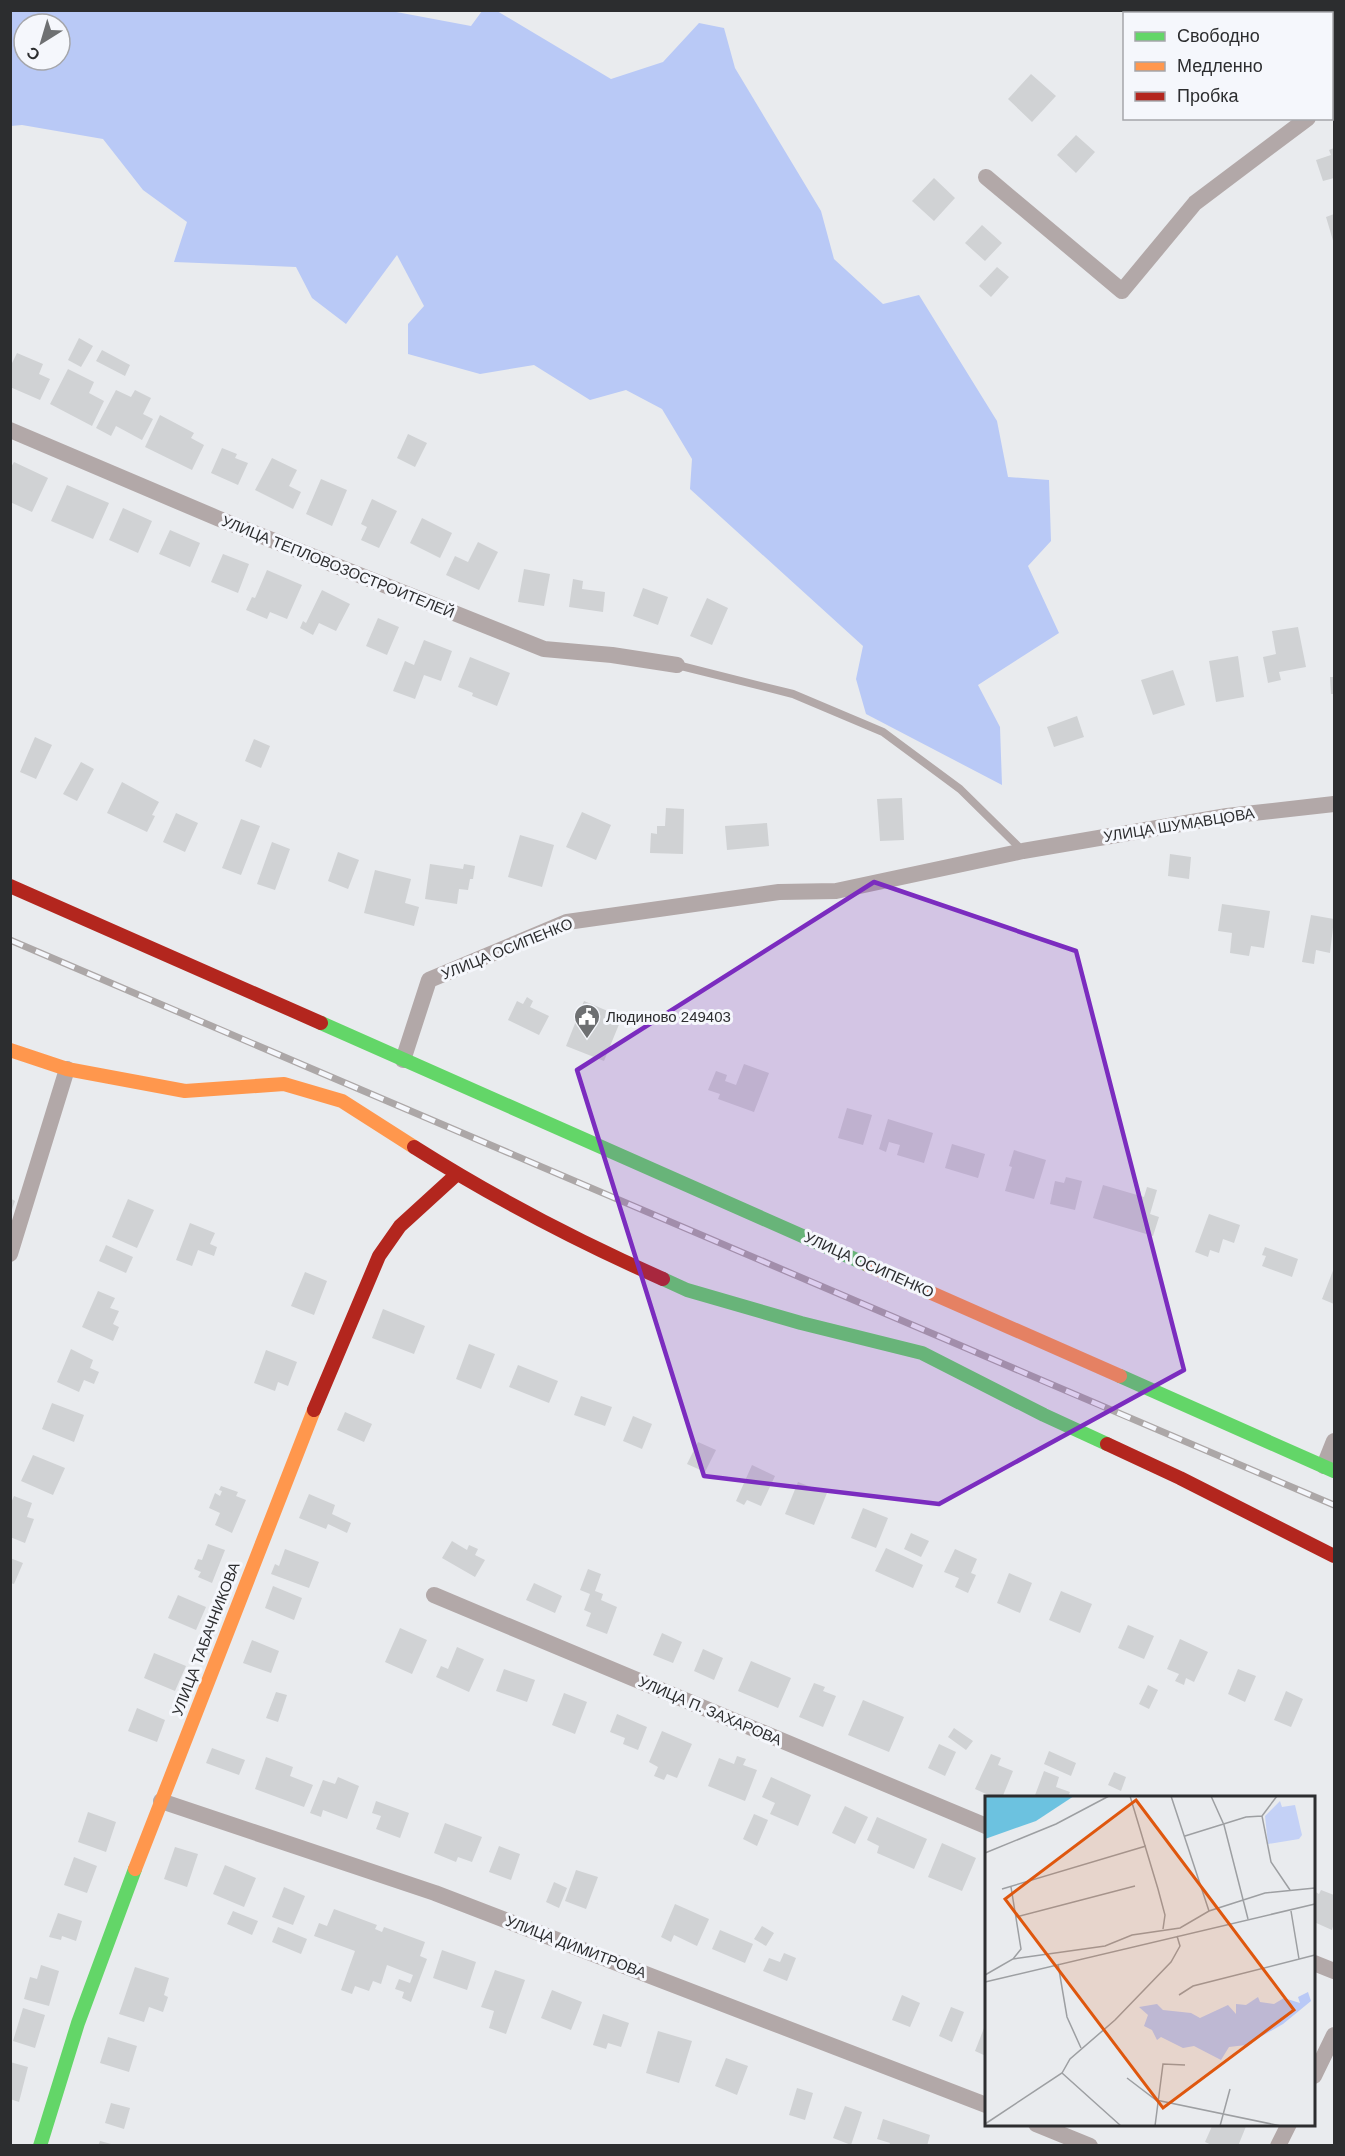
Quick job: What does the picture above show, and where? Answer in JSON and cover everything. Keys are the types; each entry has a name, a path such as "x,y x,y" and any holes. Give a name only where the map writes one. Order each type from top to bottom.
{"street":[{"path":"986,177 1122,291 1195,203 1305,120"},
{"name":"УЛИЦА ТЕПЛОВОЗОСТРОИТЕЛЕЙ","path":"10,430 217,518 544,650 612,655 677,665"},
{"name":"УЛИЦА ШУМАВЦОВА","path":"1023,851 1227,816 1335,804"},
{"name":"УЛИЦА ОСИПЕНКО","path":"403,1060 429,980 567,922 779,892 836,891 1023,851"},
{"name":"УЛИЦА ОСИПЕНКО","path":"10,886 1329,1469"},
{"path":"10,1050 67,1069 186,1091 284,1084 342,1101 457,1174 606,1254 687,1290 801,1323 922,1353 1044,1415 1180,1478 1335,1556"},
{"path":"10,1254 67,1069"},
{"name":"УЛИЦА ТАБАЧНИКОВА","path":"40,2145 78,2023 161,1801 290,1467 380,1256 400,1226 457,1174"},
{"path":"1329,1469 1335,1441"},
{"name":"УЛИЦА П. ЗАХАРОВА","path":"434,1595 985,1825"},
{"name":"УЛИЦА ДИМИТРОВА","path":"161,1801 435,1893 985,2104"},
{"path":"1315,1963 1335,1971"},
{"path":"1315,2074 1335,2035"},
{"path":"1041,2126 1090,2145"},
{"path":"1278,2145 1288,2126"}],"lane":[{"path":"677,665 793,694 883,732 960,789 1023,851"}],"highlighted area":[{"path":"874,882 1076,951 1184,1370 939,1504 704,1476 577,1070"}],"shaded area":[{"path":"11,11 391,11 471,26 482,11 497,11 611,79 663,62 699,23 724,28 735,68 821,211 834,259 883,304 919,295 997,421 1008,477 1049,480 1051,541 1028,566 1059,633 978,685 1000,727 1002,785 866,714 856,679 863,646 690,489 692,459 662,409 626,390 590,400 534,365 480,374 408,354 408,324 424,306 397,255 346,324 312,298 296,267 174,262 187,222 143,190 103,139 22,125 11,126"}],"building":[{"path":"1316,10 1334,10 1334,30 1333,12 1318,12"},
{"path":"1031,74 1056,96 1032,122 1008,99"},
{"path":"1076,135 1095,152 1076,173 1057,155"},
{"path":"1334,148 1334,178 1323,181 1316,160 1331,155 1329,150"},
{"path":"934,178 955,198 934,221 912,201"},
{"path":"1334,214 1334,244 1326,217"},
{"path":"982,225 1002,243 985,261 965,243"},
{"path":"997,267 1009,277 991,297 979,286"},
{"path":"79,338 93,346 81,367 68,360"},
{"path":"102,350 130,365 125,376 96,361"},
{"path":"17,353 43,364 39,374 50,379 40,400 10,387 10,367"},
{"path":"68,369 94,382 89,393 104,401 92,426 50,404"},
{"path":"116,390 131,397 135,390 151,398 143,414 153,419 142,440 116,426 111,436 96,428"},
{"path":"160,415 194,433 191,438 204,445 192,470 145,447"},
{"path":"408,434 427,443 415,467 397,458"},
{"path":"222,448 237,454 235,458 248,463 238,485 211,473"},
{"path":"272,458 297,470 289,486 301,492 293,509 255,490"},
{"path":"14,462 48,478 32,512 10,502 10,469"},
{"path":"321,479 347,490 332,526 306,514"},
{"path":"67,485 109,503 93,539 51,521"},
{"path":"372,499 397,511 379,548 361,540 367,527 361,524"},
{"path":"123,508 152,521 138,553 109,540"},
{"path":"422,518 452,533 440,558 410,543"},
{"path":"170,530 200,543 190,567 159,554"},
{"path":"478,542 498,552 479,590 446,575 455,556 468,562"},
{"path":"223,554 249,564 238,593 211,582"},
{"path":"524,569 550,574 544,606 518,602"},
{"path":"267,570 302,585 287,619 270,612 267,619 246,610 252,597 255,598"},
{"path":"573,579 583,581 582,589 605,592 603,612 569,607"},
{"path":"643,588 668,597 658,625 633,616"},
{"path":"322,590 350,604 336,631 319,623 313,635 300,628 303,621 306,623"},
{"path":"707,598 728,608 712,645 690,636"},
{"path":"378,618 399,627 387,655 366,646"},
{"path":"1298,627 1306,667 1279,672 1281,680 1268,683 1263,657 1276,654 1272,631"},
{"path":"424,640 452,651 441,681 424,675 415,699 393,691 405,661 414,665"},
{"path":"1238,656 1244,697 1216,702 1209,661"},
{"path":"470,657 510,673 497,706 472,696 473,693 458,687"},
{"path":"1173,670 1185,705 1153,715 1141,680"},
{"path":"1330,677 1334,677 1334,694 1331,694"},
{"path":"1077,716 1084,737 1054,747 1047,727"},
{"path":"35,737 52,745 36,779 20,772"},
{"path":"254,739 270,746 261,768 245,761"},
{"path":"81,762 94,769 77,801 63,794"},
{"path":"122,782 159,802 147,832 107,813"},
{"path":"902,798 904,840 880,841 877,799"},
{"path":"666,808 684,809 683,854 650,853 651,833 657,834 657,826 665,826"},
{"path":"582,812 611,825 596,860 566,847"},
{"path":"176,813 198,823 185,852 163,842"},
{"path":"241,819 260,826 241,875 222,868"},
{"path":"767,823 769,846 727,850 725,826"},
{"path":"520,835 554,845 542,887 508,877"},
{"path":"272,842 290,849 275,890 257,884"},
{"path":"338,852 359,860 348,889 328,881"},
{"path":"1170,854 1191,857 1189,879 1168,876"},
{"path":"430,864 463,869 464,864 475,866 468,890 459,889 457,904 425,899"},
{"path":"375,870 411,879 405,903 419,907 414,926 364,913"},
{"path":"1222,904 1270,911 1264,948 1251,946 1249,956 1230,953 1232,933 1218,931"},
{"path":"1311,915 1334,919 1330,953 1316,950 1314,964 1302,962"},
{"path":"527,997 533,1001 530,1007 549,1016 539,1035 508,1020 517,1001 523,1004"},
{"path":"584,1001 622,1017 604,1061 566,1046"},
{"path":"744,1064 769,1073 754,1112 718,1099 720,1094 708,1090 716,1071 727,1075 725,1081 736,1085"},
{"path":"847,1108 872,1115 863,1145 838,1138"},
{"path":"888,1119 933,1133 924,1163 897,1155 900,1145 889,1142 886,1152 879,1149"},
{"path":"952,1144 985,1154 978,1178 945,1168"},
{"path":"1014,1150 1046,1160 1034,1199 1005,1191"},
{"path":"1066,1177 1082,1181 1075,1210 1050,1204 1055,1181 1064,1183"},
{"path":"1103,1185 1144,1197 1147,1187 1157,1190 1150,1214 1159,1217 1153,1236 1093,1218"},
{"path":"10,1198 15,1201 11,1212 10,1212"},
{"path":"128,1199 154,1210 137,1248 112,1237"},
{"path":"1209,1214 1240,1225 1234,1243 1223,1239 1219,1253 1210,1250 1208,1257 1195,1252"},
{"path":"190,1223 215,1233 210,1244 217,1247 214,1256 198,1250 192,1266 176,1260"},
{"path":"106,1245 133,1257 126,1273 99,1261"},
{"path":"1265,1247 1298,1259 1292,1277 1262,1266 1266,1256 1262,1255"},
{"path":"1334,1268 1334,1304 1322,1299"},
{"path":"305,1272 327,1281 314,1315 291,1306"},
{"path":"98,1291 115,1298 110,1308 119,1311 113,1324 119,1327 113,1341 82,1327"},
{"path":"383,1309 425,1326 414,1354 372,1338"},
{"path":"469,1344 495,1354 481,1389 456,1379"},
{"path":"71,1349 93,1360 90,1368 99,1372 94,1384 84,1380 79,1392 57,1382"},
{"path":"266,1350 297,1362 288,1386 278,1382 275,1391 254,1383"},
{"path":"518,1365 558,1381 549,1403 509,1387"},
{"path":"581,1396 612,1407 605,1426 574,1415"},
{"path":"52,1403 84,1415 74,1442 42,1429"},
{"path":"345,1412 372,1424 364,1442 337,1430"},
{"path":"633,1416 652,1424 642,1449 623,1441"},
{"path":"698,1442 716,1450 705,1472 687,1464"},
{"path":"33,1455 65,1468 53,1495 21,1481"},
{"path":"752,1465 775,1476 761,1506 747,1500 744,1505 736,1501"},
{"path":"798,1482 827,1493 814,1525 785,1514"},
{"path":"221,1486 238,1492 236,1496 246,1500 232,1533 215,1525 220,1513 209,1508 215,1493 220,1496"},
{"path":"309,1494 335,1505 332,1514 351,1523 347,1533 328,1524 326,1529 299,1518"},
{"path":"14,1496 32,1503 27,1517 34,1519 25,1543 10,1537 10,1505"},
{"path":"863,1508 888,1518 876,1548 851,1538"},
{"path":"911,1533 929,1541 921,1557 904,1549"},
{"path":"452,1541 467,1550 469,1545 478,1549 475,1555 485,1560 475,1577 442,1558"},
{"path":"208,1544 225,1550 212,1583 198,1577 201,1572 194,1569 198,1559 202,1560"},
{"path":"886,1548 923,1565 913,1588 875,1571"},
{"path":"285,1549 319,1562 309,1588 271,1574 275,1564 279,1566"},
{"path":"955,1549 977,1559 971,1573 976,1575 968,1593 955,1587 959,1578 944,1572"},
{"path":"10,1558 23,1563 14,1584 10,1583"},
{"path":"588,1569 601,1574 595,1591 603,1594 601,1600 617,1607 607,1634 586,1626 591,1613 584,1610 590,1594 580,1590"},
{"path":"1009,1573 1032,1583 1020,1613 997,1603"},
{"path":"534,1583 562,1596 555,1613 526,1600"},
{"path":"273,1586 302,1598 294,1620 265,1608"},
{"path":"1061,1591 1092,1604 1080,1633 1049,1620"},
{"path":"178,1595 206,1607 196,1630 168,1618"},
{"path":"1128,1625 1154,1636 1144,1659 1118,1648"},
{"path":"400,1628 427,1640 412,1674 385,1662"},
{"path":"662,1633 682,1642 673,1663 653,1655"},
{"path":"1180,1639 1208,1652 1194,1682 1186,1678 1184,1685 1175,1681 1179,1674 1167,1669"},
{"path":"252,1640 279,1651 271,1673 243,1663"},
{"path":"457,1647 484,1659 469,1692 436,1677 441,1666 448,1669"},
{"path":"703,1649 723,1658 714,1680 694,1671"},
{"path":"154,1653 186,1666 175,1691 144,1678"},
{"path":"751,1661 791,1678 778,1708 738,1691"},
{"path":"504,1669 535,1680 527,1702 496,1691"},
{"path":"1238,1669 1256,1676 1245,1702 1228,1694"},
{"path":"814,1683 825,1687 823,1691 836,1696 823,1727 799,1717"},
{"path":"1148,1685 1158,1690 1149,1709 1139,1704"},
{"path":"1286,1691 1303,1699 1291,1727 1274,1720"},
{"path":"276,1692 287,1695 278,1722 266,1718"},
{"path":"564,1693 587,1702 575,1734 552,1725"},
{"path":"863,1700 904,1717 889,1752 848,1735"},
{"path":"137,1708 165,1720 157,1742 128,1731"},
{"path":"617,1714 647,1727 638,1750 623,1744 625,1738 610,1732"},
{"path":"954,1728 973,1741 966,1750 948,1737"},
{"path":"662,1731 692,1744 677,1778 667,1774 664,1780 654,1776 658,1767 649,1762"},
{"path":"939,1744 956,1752 945,1776 928,1768"},
{"path":"212,1748 245,1760 239,1775 206,1763"},
{"path":"1049,1751 1076,1763 1071,1776 1044,1764"},
{"path":"991,1754 1001,1758 998,1765 1013,1771 1003,1796 991,1796 975,1789"},
{"path":"737,1756 746,1759 743,1765 757,1770 745,1801 708,1786 719,1758 734,1764"},
{"path":"266,1757 293,1767 290,1776 313,1785 304,1807 255,1789"},
{"path":"1044,1771 1059,1777 1056,1787 1070,1792 1068,1796 1035,1796"},
{"path":"1114,1772 1126,1777 1121,1791 1108,1785"},
{"path":"338,1777 359,1786 347,1819 323,1810 321,1817 310,1813 323,1780 335,1784"},
{"path":"771,1777 811,1795 798,1826 770,1814 775,1803 762,1797"},
{"path":"376,1801 409,1813 400,1838 376,1829 381,1816 372,1813"},
{"path":"845,1806 868,1817 855,1844 832,1833"},
{"path":"88,1812 116,1822 106,1852 78,1842"},
{"path":"754,1814 768,1820 757,1846 743,1839"},
{"path":"877,1817 927,1839 914,1869 877,1853 879,1846 867,1840"},
{"path":"445,1823 482,1837 472,1862 458,1857 456,1862 434,1853"},
{"path":"942,1843 976,1858 962,1891 928,1877"},
{"path":"499,1846 520,1854 511,1880 489,1872"},
{"path":"175,1847 198,1854 187,1887 164,1879"},
{"path":"74,1857 97,1866 87,1893 64,1885"},
{"path":"225,1865 256,1878 244,1907 213,1894"},
{"path":"576,1870 598,1877 586,1909 565,1901"},
{"path":"554,1882 567,1888 559,1908 546,1902"},
{"path":"284,1887 305,1896 293,1925 272,1917"},
{"path":"1321,1890 1334,1895 1332,1930 1315,1922 1315,1892 1319,1894"},
{"path":"675,1904 709,1919 697,1946 674,1935 671,1942 661,1937"},
{"path":"334,1909 377,1925 375,1929 382,1932 384,1927 425,1942 420,1956 427,1959 411,2002 402,1998 404,1992 395,1989 399,1979 410,1983 413,1975 387,1965 381,1984 373,1981 369,1991 355,1986 352,1994 341,1990 355,1951 314,1936 319,1923 327,1926"},
{"path":"233,1911 258,1921 252,1935 227,1924"},
{"path":"58,1913 82,1921 76,1941 62,1936 61,1940 49,1937"},
{"path":"762,1926 774,1933 766,1946 754,1939"},
{"path":"278,1927 307,1939 301,1954 272,1942"},
{"path":"720,1930 753,1944 745,1963 712,1949"},
{"path":"442,1950 476,1962 467,1990 433,1978"},
{"path":"784,1953 796,1958 787,1981 763,1971 769,1958 780,1962"},
{"path":"41,1965 59,1971 49,2006 24,1999 30,1977 37,1979"},
{"path":"135,1967 169,1978 164,1995 168,1997 163,2012 149,2007 144,2022 119,2014"},
{"path":"495,1970 525,1980 506,2034 489,2028 494,2011 481,2007"},
{"path":"552,1990 582,2002 571,2030 541,2018"},
{"path":"902,1995 920,2003 910,2027 892,2020"},
{"path":"951,2007 964,2012 952,2042 939,2036"},
{"path":"23,2008 45,2015 35,2048 13,2041"},
{"path":"603,2014 629,2023 621,2047 608,2043 606,2049 593,2045"},
{"path":"985,2026 985,2056 975,2051"},
{"path":"658,2031 692,2041 679,2083 646,2073"},
{"path":"108,2037 137,2046 129,2072 100,2063"},
{"path":"726,2058 748,2066 737,2095 715,2086"},
{"path":"10,2062 28,2067 19,2102 10,2099"},
{"path":"797,2088 813,2093 805,2120 789,2115"},
{"path":"111,2103 130,2108 124,2129 105,2123"},
{"path":"845,2106 862,2112 851,2145 833,2138"},
{"path":"883,2119 930,2135 927,2146 889,2146 890,2143 877,2139"},
{"path":"1212,2126 1246,2126 1238,2146 1214,2146 1205,2142"},
{"path":"100,2141 115,2145 115,2146 98,2146"}],"railway":[{"path":"10,940 1334,1505"}],"traffic: fast":[{"path":"321,1023 868,1265"},
{"path":"663,1279 687,1290 801,1323 922,1353 1107,1444"},
{"path":"1120,1376 1334,1471"},
{"path":"40,2146 78,2023 135,1869"}],"traffic: slow":[{"path":"10,1050 67,1069 185,1091 284,1084 342,1101 414,1147"},
{"path":"868,1265 1120,1376"},
{"path":"135,1869 314,1410"}],"traffic: jam":[{"path":"10,886 321,1023"},
{"path":"414,1147 536,1218 663,1279"},
{"path":"314,1410 379,1256 400,1226 457,1174"},
{"path":"1107,1444 1180,1478 1334,1556"}],"place":[{"name":"Людиново 249403","path":"587,1040"}]}
